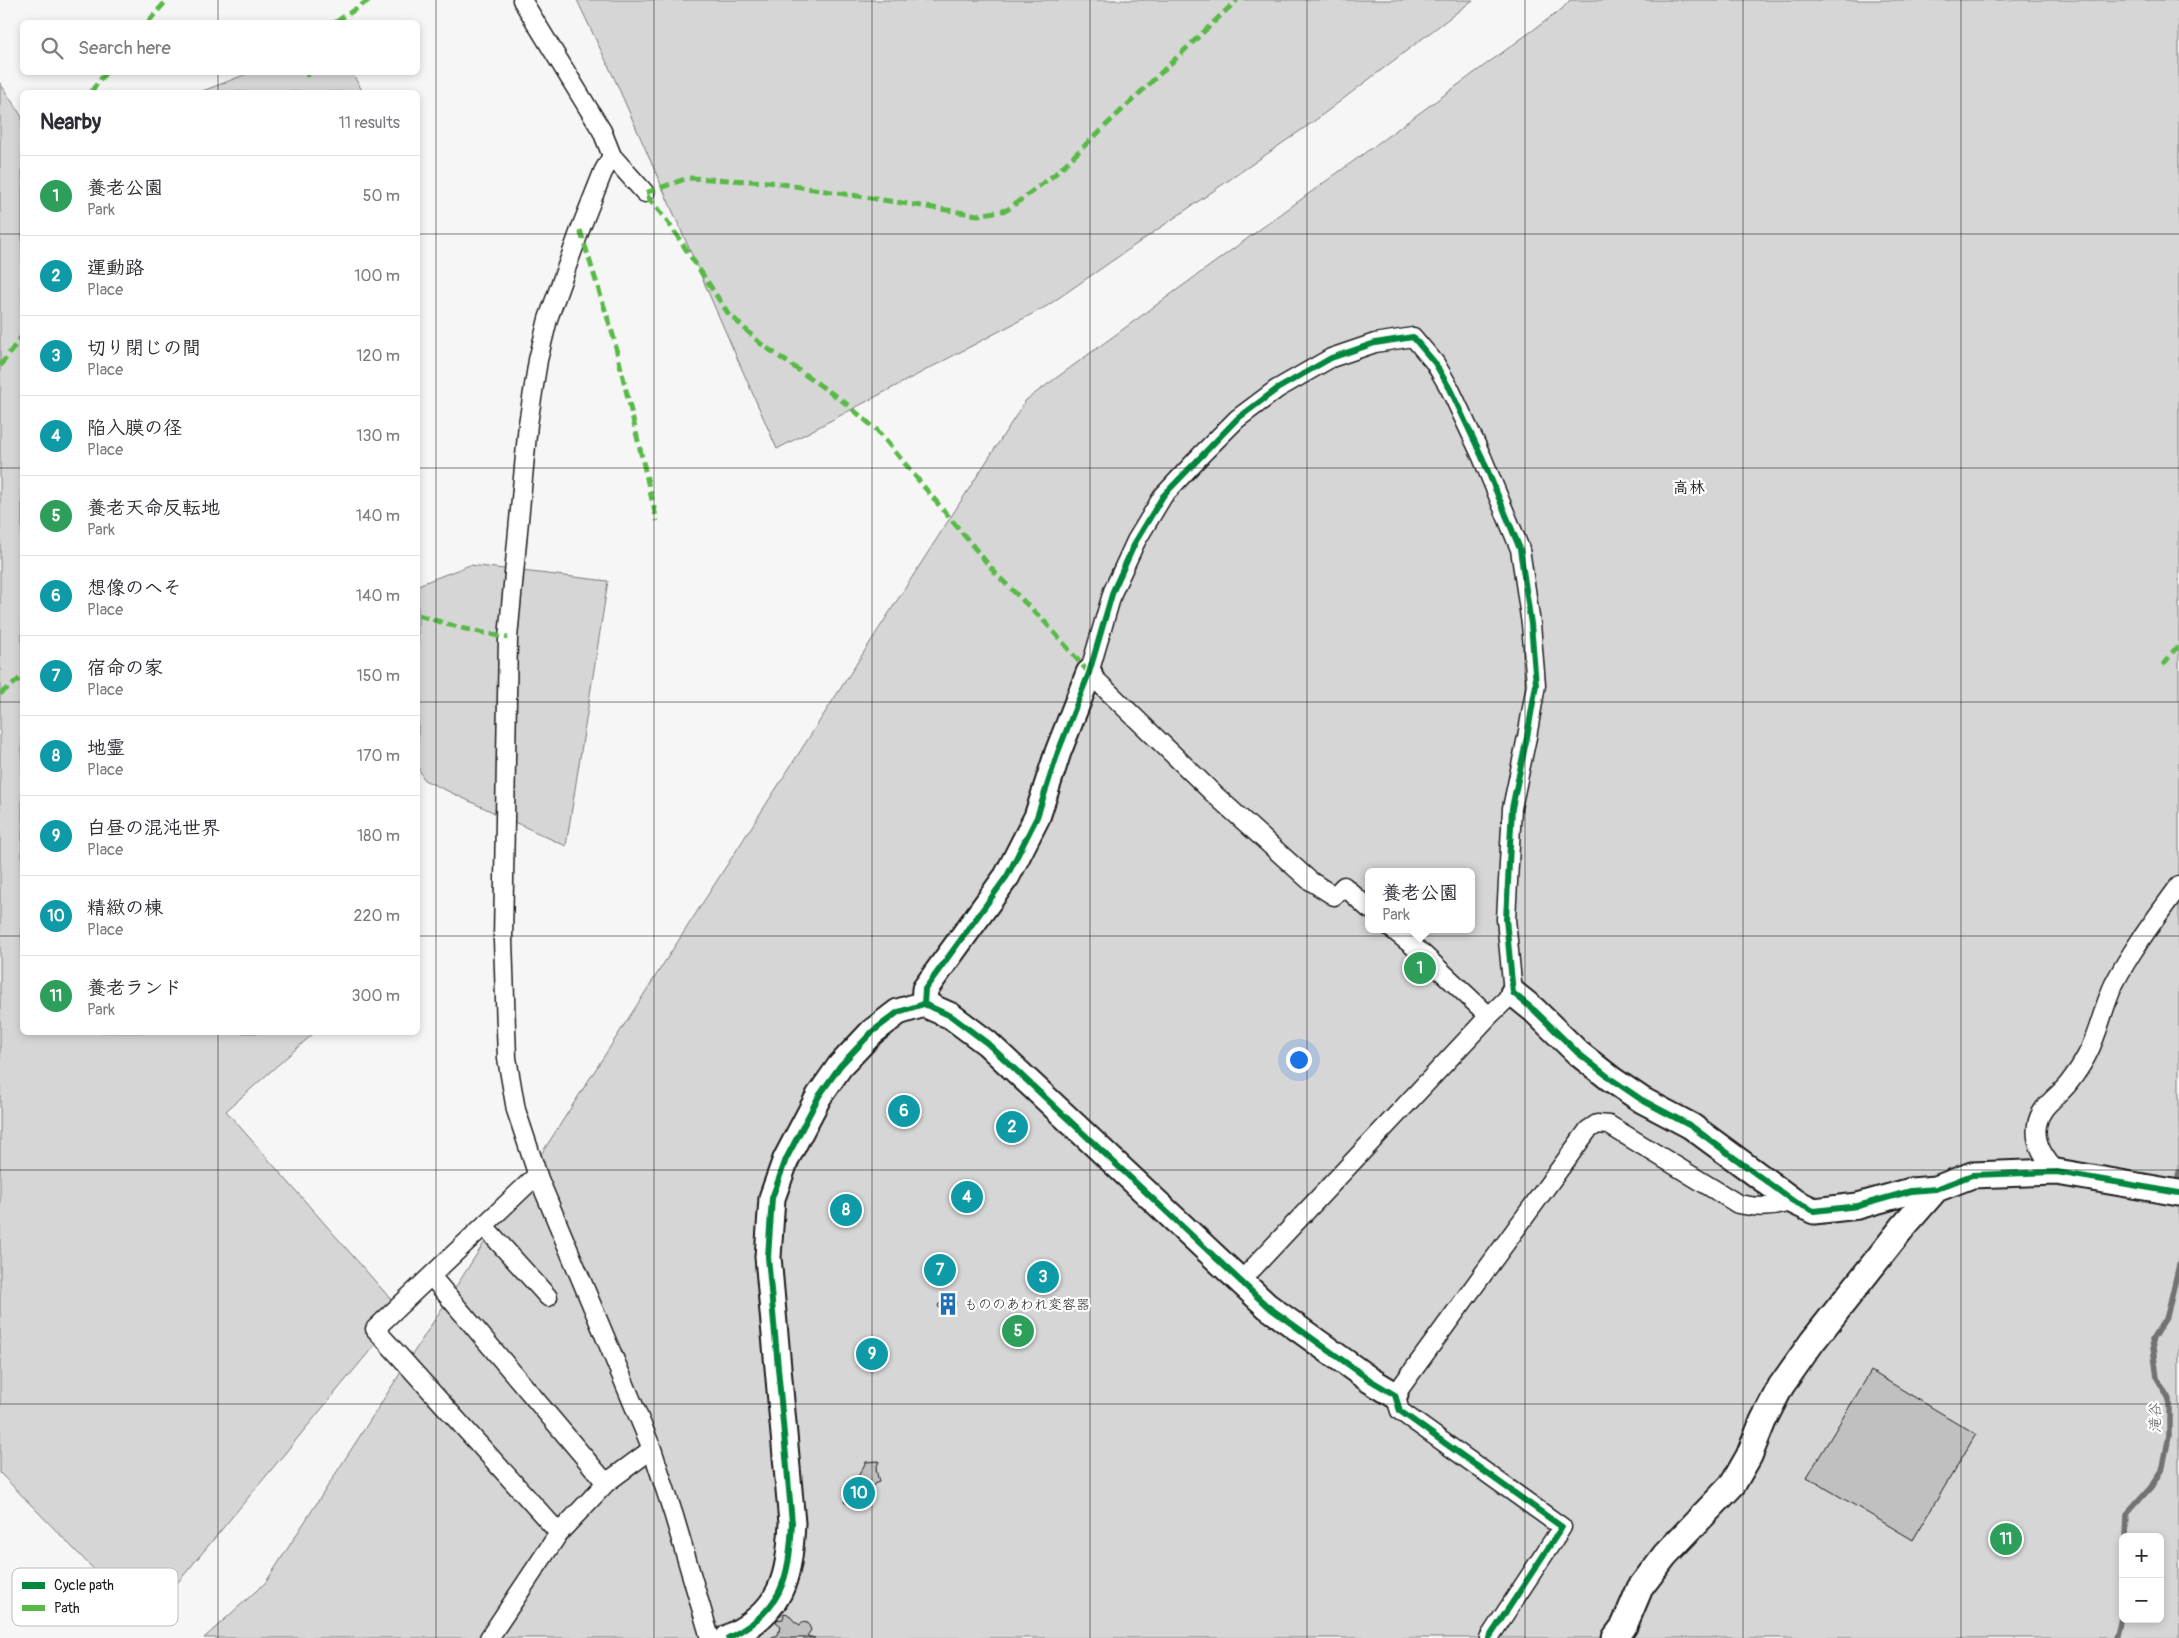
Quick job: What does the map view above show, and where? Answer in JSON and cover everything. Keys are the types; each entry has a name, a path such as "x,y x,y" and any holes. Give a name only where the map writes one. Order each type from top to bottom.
{"street":[{"path":"522,0 602,131 612,156 645,193"},
{"path":"612,156 603,172 580,230 548,318 538,360 528,424 508,638 503,940 507,1058 516,1110 538,1175 652,1449 710,1638"},
{"path":"924,1004 925,989 1007,876 1037,817 1058,752 1089,673 1113,591 1136,542 1163,496 1237,419 1277,388 1331,358 1375,343 1413,337 1435,363 1450,389 1482,457 1520,549 1529,605 1536,685 1512,808 1506,919 1513,993 1534,1010 1578,1053 1611,1079 1642,1100 1692,1126 1793,1201 1814,1211 1858,1206 1911,1191 1936,1188 1972,1176 2057,1172 2179,1193"},
{"path":"1089,673 1216,796 1309,880 1334,896 1344,886 1365,905"},
{"path":"2057,1172 2046,1160 2039,1147 2036,1128 2039,1116 2048,1103 2068,1085 2079,1068 2094,1041 2114,984 2144,934 2179,886"},
{"path":"1397,933 1423,954 1489,1016"},
{"path":"1240,1282 1489,1016 1513,993"},
{"path":"728,1638 746,1629 766,1613 782,1588 790,1558 792,1523 768,1258 772,1198 786,1159 819,1096 840,1066 872,1032 898,1012 924,1004 951,1016 987,1043 1267,1306 1394,1395 1400,1411 1562,1527 1489,1638"},
{"path":"1394,1395 1588,1130 1597,1124 1609,1125 1738,1204 1775,1208 1793,1201"},
{"path":"538,1175 375,1329 559,1533"},
{"path":"1614,1638 1624,1626 1640,1588 1665,1555 1733,1484 1750,1456 1763,1422 1781,1386 1812,1342 1936,1188"},
{"path":"484,1226 548,1297"},
{"path":"431,1276 606,1483"},
{"path":"489,1638 559,1533 606,1483 652,1449"}],"shaded area":[{"path":"577,0 1473,0 1313,122 1047,306 777,449 616,82"},
{"path":"1570,0 2179,0 2179,1638 204,1638 266,1582 1026,400 1562,9"},
{"path":"244,75 353,75 362,90 205,90"},
{"path":"0,83 20,114 20,1035 312,1035 226,1111 402,1312 178,1582 178,1568 92,1568 0,1473"},
{"path":"470,565 608,581 566,846 424,780 420,771 420,584"}],"building":[{"name":"もののあわれ変容器","path":"951,1298 956,1302 954,1310 939,1308 938,1305 941,1302"},
{"path":"1871,1371 1976,1434 1913,1540 1807,1477"},
{"path":"879,1461 876,1469 879,1482 874,1484 858,1510 844,1502 866,1462"},
{"path":"784,1613 788,1614 800,1625 802,1622 808,1623 811,1630 807,1636 815,1638 770,1638 777,1635 778,1631 780,1631 781,1626 776,1620 783,1619"}],"waterway":[{"name":"滝谷","path":"2177,1186 2179,1172"},
{"name":"滝谷","path":"2126,1533 2127,1514 2151,1487 2163,1467 2169,1435 2169,1399 2157,1378 2152,1340 2167,1316 2179,1265"},
{"name":"滝谷","path":"2116,1638 2120,1623"}],"marked path":[{"path":"150,20 167,0"},
{"path":"339,20 369,0"},
{"path":"1089,673 1046,623 997,575 877,430 844,402 760,343 728,313 670,225 645,193 688,178 769,182 978,215 1007,210 1054,175 1237,0"},
{"path":"92,90 104,75"},
{"path":"580,230 613,335 657,521"},
{"path":"0,366 20,339"},
{"path":"420,616 461,628 508,638"},
{"path":"2163,665 2175,649 2179,648"},
{"path":"0,694 20,679"}],"cycle path":[{"path":"924,1004 925,989 1007,876 1037,817 1058,752 1089,673 1113,591 1136,541 1163,496 1237,419 1277,389 1331,358 1375,343 1413,337 1435,363 1450,389 1482,457 1520,549 1531,624 1536,685 1512,808 1506,919 1513,993 1534,1010 1578,1053 1611,1079 1642,1100 1691,1126 1793,1201 1814,1211 1858,1206 1911,1191 1936,1189 1972,1175 2057,1172 2179,1193"},
{"path":"728,1638 746,1628 771,1605 785,1577 791,1543 792,1523 768,1257 772,1198 786,1159 819,1096 840,1066 872,1032 898,1012 924,1004 951,1016 987,1043 1267,1306 1370,1380 1395,1395 1400,1411 1562,1527 1489,1638"}],"place":[{"name":"養老公園","path":"1420,968"},
{"name":"想像のへそ","path":"904,1111"},
{"name":"運動路","path":"1012,1127"},
{"name":"陥入膜の径","path":"967,1197"},
{"name":"地霊","path":"846,1210"},
{"name":"宿命の家","path":"940,1270"},
{"name":"切り閉じの間","path":"1043,1277"},
{"name":"もののあわれ変容器","path":"948,1304"},
{"name":"養老天命反転地","path":"1018,1331"},
{"name":"白昼の混沌世界","path":"872,1354"},
{"name":"精緻の棟","path":"859,1493"},
{"name":"養老ランド","path":"2006,1539"}],"district":[{"name":"高林","path":"1689,487"}]}
